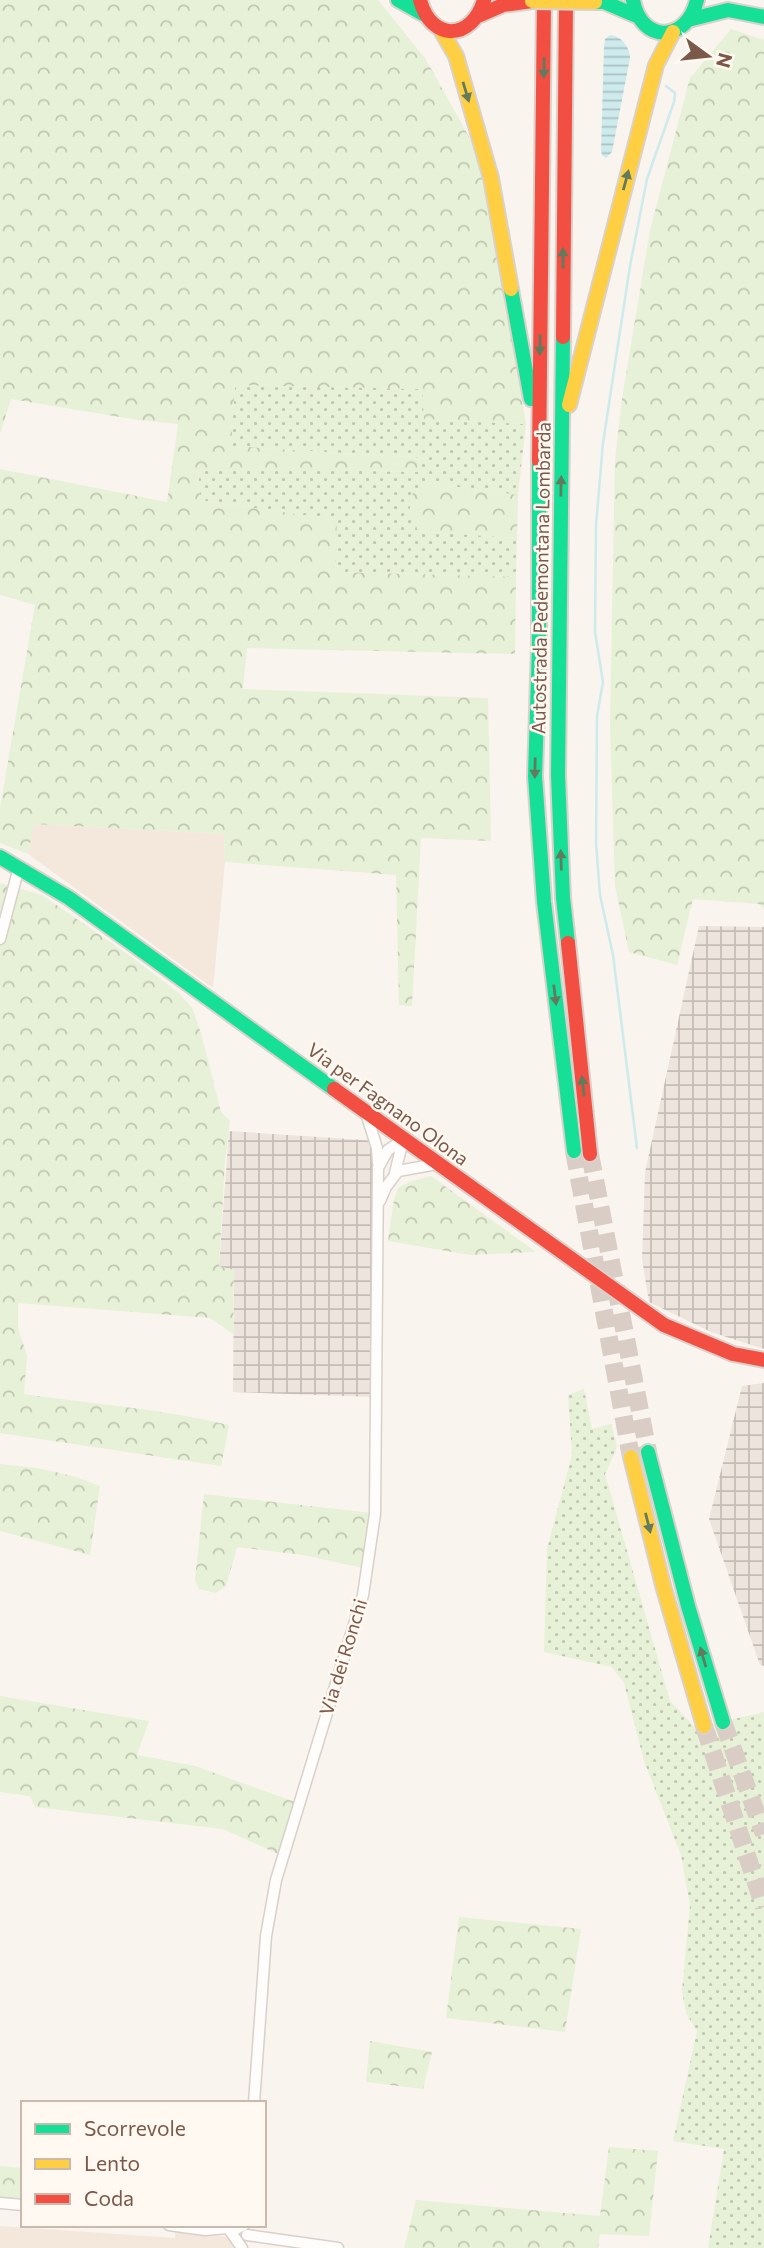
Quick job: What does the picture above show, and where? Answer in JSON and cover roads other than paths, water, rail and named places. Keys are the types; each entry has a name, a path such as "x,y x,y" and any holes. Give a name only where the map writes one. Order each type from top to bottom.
{"main road":[{"path":"398,0 422,7 432,25 441,30 460,30 471,25 480,15 514,1 603,1 637,16 648,29 664,33 680,29 692,19 712,10 727,8 745,11"},
{"path":"480,15 484,0"},
{"name":"Autostrada Pedemontana Lombarda","path":"566,0 558,645 559,802 563,898 590,1154"},
{"path":"634,0 637,16"},
{"path":"692,19 696,0"},
{"path":"722,0 764,17"},
{"name":"Autostrada Pedemontana Lombarda","path":"538,1 540,645 535,776 544,902 575,1151"},
{"path":"441,30 456,56 491,178 538,440"},
{"path":"562,436 656,65 673,32"},
{"name":"Via per Fagnano Olona","path":"0,857 79,906 664,1325 733,1354 764,1360"},
{"path":"648,1452 688,1606 723,1722"},
{"path":"631,1457 664,1589 704,1726"}],"street":[{"path":"0,939 19,867"},
{"name":"Via dei Ronchi","path":"254,2101 266,1936 276,1880 363,1595 375,1514 379,1204 377,1148 366,1112"},
{"path":"378,1168 388,1150 403,1140"},
{"path":"379,1204 395,1174 403,1140"},
{"path":"395,1174 405,1168 437,1164"},
{"path":"0,2203 21,2205"},
{"path":"198,2227 246,2228 338,2248"},
{"path":"226,2227 244,2248"},
{"path":"244,2248 246,2228"}],"water":[{"path":"610,35 618,37 624,43 630,58 612,152 606,158 601,150 604,47 605,39"}],"waterway":[{"path":"637,1148 613,955 600,895 596,843 597,716 603,682 595,632 596,525 603,443 630,266 647,179 674,102 675,93 666,86"}],"tunnel":[{"path":"574,1151 631,1457"},
{"path":"590,1154 648,1452"},
{"path":"723,1722 764,1834"},
{"path":"704,1726 764,1907"}]}
